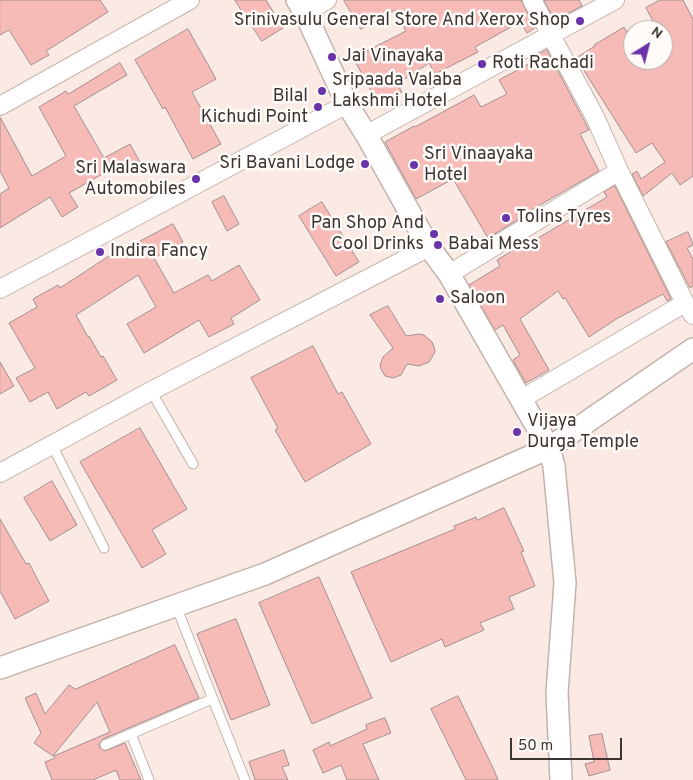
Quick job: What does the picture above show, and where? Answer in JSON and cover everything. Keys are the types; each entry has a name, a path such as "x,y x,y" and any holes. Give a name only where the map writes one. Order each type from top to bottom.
{"street":[{"path":"0,106 190,0"},
{"path":"327,0 301,7 348,104 429,247 449,274 549,448 554,466 565,584 557,693 562,780"},
{"path":"520,400 689,309 619,171 595,117 532,0"},
{"path":"367,136 615,0"},
{"path":"0,289 348,104"},
{"path":"449,274 619,171"},
{"path":"0,473 151,391 429,247"},
{"path":"0,668 265,574 549,448 693,349"}],"lane":[{"path":"151,391 193,464"},
{"path":"52,445 104,548"},
{"path":"175,605 245,780"},
{"path":"105,745 212,699"},
{"path":"131,734 149,780"}],"building":[{"path":"0,0 100,0 108,12 46,51 49,55 31,65 9,30 0,35"},
{"path":"235,0 266,0 283,28 262,41"},
{"path":"344,0 521,0 535,28 527,33 520,22 475,47 478,52 435,74 429,63 397,84 402,92 379,105 353,58 406,31 395,10 361,29"},
{"path":"544,0 579,0 582,6 555,20"},
{"path":"660,0 683,0 693,19 693,176 680,185 672,173 643,196 632,174 637,171 641,179 665,162 652,143 636,153 576,58 623,28 623,70 673,70 673,20 653,20 646,8"},
{"path":"188,29 216,79 192,92 221,144 193,159 165,107 163,109 135,60"},
{"path":"547,50 589,130 580,134 599,171 526,213 488,238 453,179 416,199 385,142 474,95 481,107 507,94 499,80 536,60 534,57"},
{"path":"120,63 127,75 74,106 104,158 130,144 141,164 125,172 120,164 69,193 78,207 62,217 50,197 0,228 0,194 9,188 0,171 0,117 32,176 66,156 39,107 66,91 68,94"},
{"path":"615,186 671,299 667,301 663,294 618,318 589,337 565,298 563,299 558,291 520,319 549,370 526,383 513,360 520,355 503,325 495,330 469,285 500,266 497,260 527,242 528,244 607,197 604,192"},
{"path":"224,196 239,224 227,231 212,202"},
{"path":"322,202 359,262 336,276 299,216"},
{"path":"173,224 183,242 154,258 174,293 208,275 212,281 239,265 260,300 231,318 234,324 209,337 199,320 144,353 127,324 156,307 138,275 76,315 88,337 101,357 103,356 117,380 89,396 86,392 57,409 48,392 30,402 16,378 35,368 9,323 37,307 33,299 58,285 60,288 112,254"},
{"path":"688,232 693,244 687,248 693,259 693,286 690,288 666,242"},
{"path":"388,306 406,336 424,335 432,342 435,352 429,362 419,366 407,364 401,375 393,378 385,376 380,365 383,357 393,348 370,315"},
{"path":"313,346 338,394 342,392 371,444 305,482 275,430 278,428 251,378"},
{"path":"0,362 14,386 0,394"},
{"path":"140,428 187,509 152,530 166,554 142,568 80,462"},
{"path":"52,481 77,525 50,541 24,498"},
{"path":"504,508 524,551 521,552 535,586 509,597 514,609 480,623 484,630 445,647 442,639 391,662 351,572 455,529 454,526 476,517 477,520"},
{"path":"0,519 26,564 29,563 49,601 15,619 0,591"},
{"path":"319,577 372,698 312,724 259,603"},
{"path":"236,619 270,705 231,720 197,634"},
{"path":"175,645 199,698 103,739 99,744 100,748 105,751 125,743 141,780 120,780 116,770 93,780 52,780 45,762 55,758 54,756 110,732 97,702 53,756 34,743 41,733 25,698 36,693 45,714 69,685 75,689"},
{"path":"458,696 498,780 466,780 431,709"},
{"path":"385,718 391,733 363,744 379,780 347,780 341,765 323,773 313,750 329,742 330,746 367,729 366,725"},
{"path":"602,734 610,770 589,776 585,764 594,762 589,736"},
{"path":"284,750 289,765 282,767 288,780 255,780 249,762"}],"place":[{"name":"Srinivasulu General Store And Xerox Shop","path":"580,21"},
{"name":"Jai Vinayaka","path":"332,57"},
{"name":"Roti Rachadi","path":"482,64"},
{"name":"Sripaada Valaba Lakshmi Hotel","path":"322,91"},
{"name":"Bilal Kichudi Point","path":"318,107"},
{"name":"Sri Bavani Lodge","path":"365,164"},
{"name":"Sri Vinaayaka Hotel","path":"414,165"},
{"name":"Sri Malaswara Automobiles","path":"196,179"},
{"name":"Tolins Tyres","path":"506,218"},
{"name":"Pan Shop And Cool Drinks","path":"434,234"},
{"name":"Babai Mess","path":"438,245"},
{"name":"Indira Fancy","path":"100,252"},
{"name":"Saloon","path":"440,299"},
{"name":"Vijaya Durga Temple","path":"517,432"}]}
